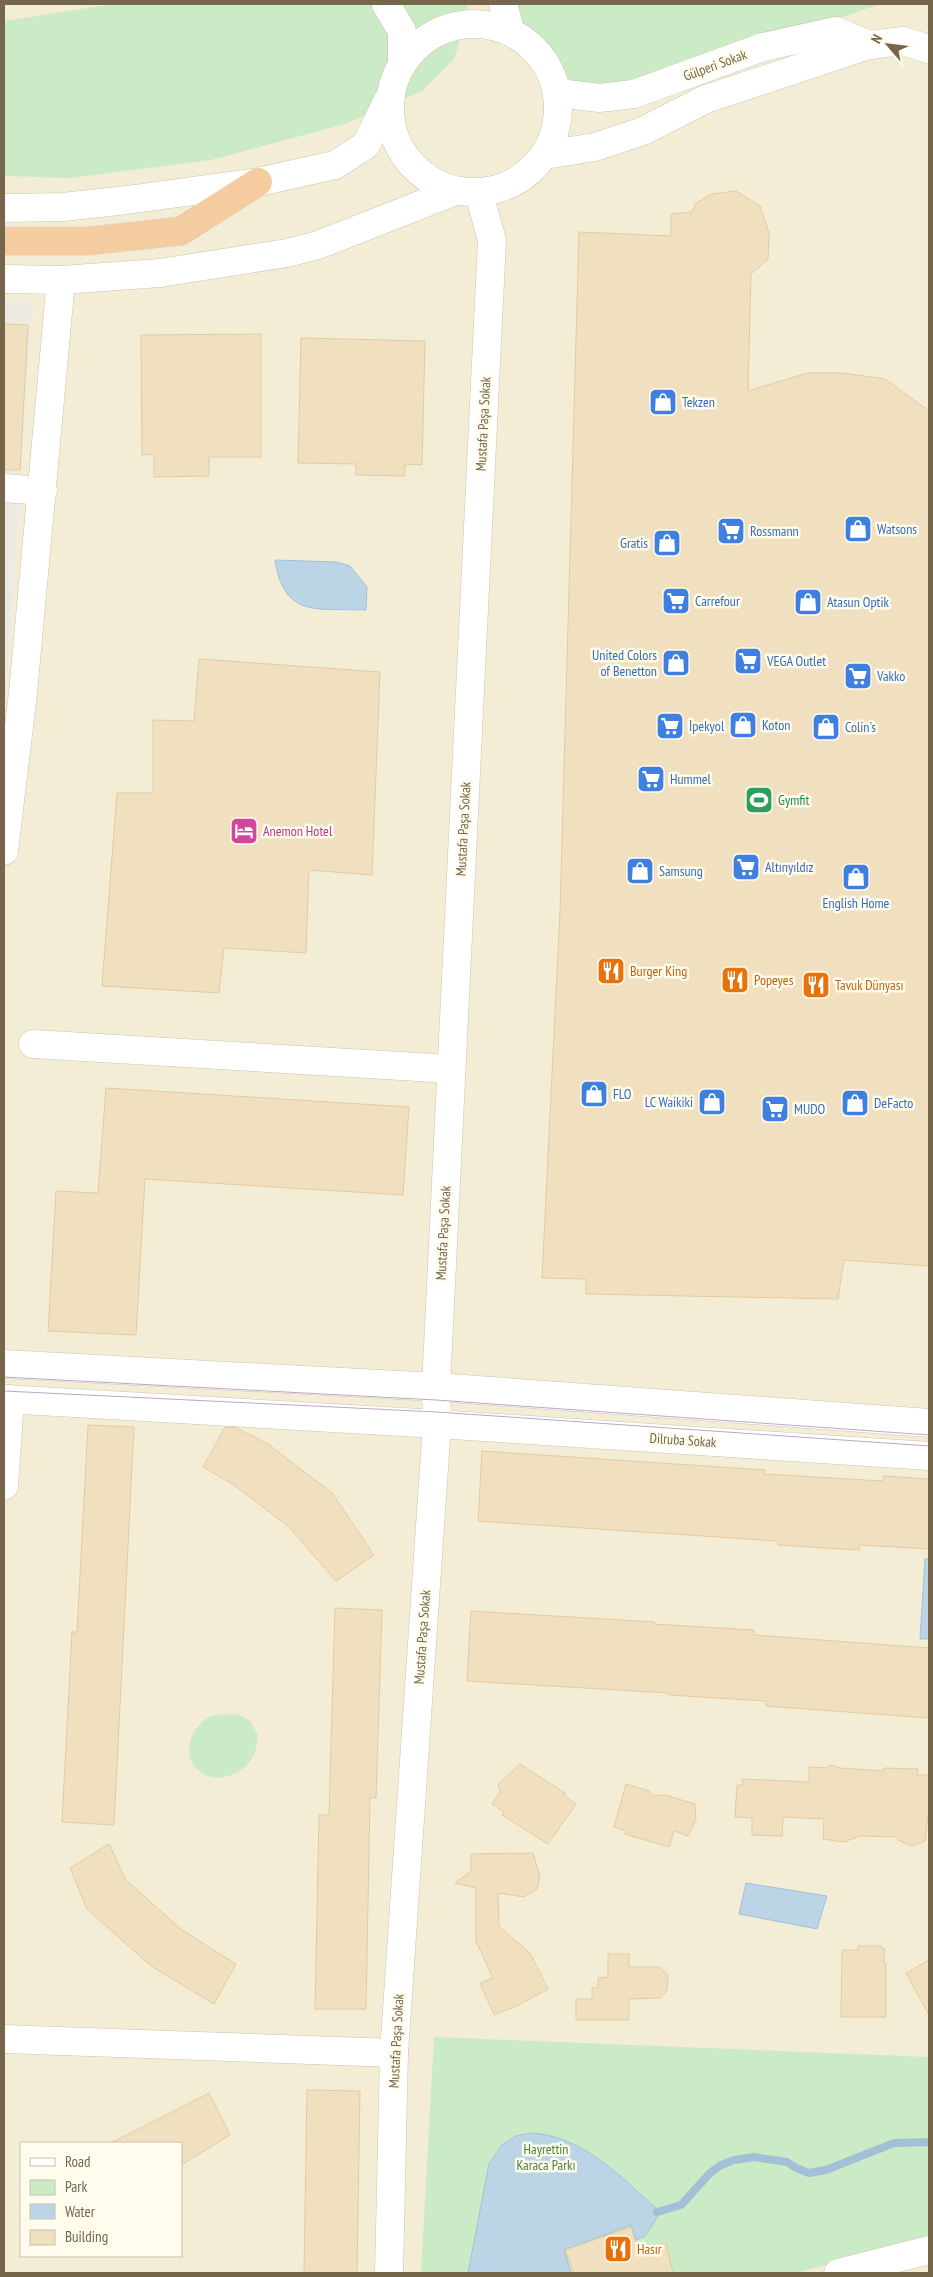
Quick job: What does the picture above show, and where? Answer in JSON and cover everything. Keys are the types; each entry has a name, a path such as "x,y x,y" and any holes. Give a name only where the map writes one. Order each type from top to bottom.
{"highway":[{"path":"4,241 88,241 181,230 258,182"}],"street":[{"path":"4,208 63,207 258,182 335,165 366,146 388,100 402,62 402,31 386,4"},
{"path":"503,4 510,30"},
{"path":"4,279 61,280 160,273 287,253 318,245 466,193 517,182 545,155 558,125 558,92 542,56 510,30 470,22 432,34 402,62"},
{"name":"Gülperi Sokak","path":"558,92 599,98 634,94 762,47 836,31 870,44"},
{"name":"Gülperi Sokak","path":"545,155 594,147 643,130 706,99 870,44 903,41 929,49"},
{"path":"388,100 394,140 417,173 466,193"},
{"name":"Mustafa Paşa Sokak","path":"389,2273 394,2053 437,1424 436,1386 492,240 466,193"},
{"path":"5,849 13,692 43,491 61,280"},
{"path":"4,488 43,491"},
{"path":"32,1044 452,1069"},
{"path":"4,1364 436,1386 929,1423"},
{"path":"4,1486 7,1399"},
{"name":"Dilruba Sokak","path":"7,1399 437,1424 929,1456"},
{"path":"4,2039 394,2053"},
{"path":"838,2273 929,2250"}],"shaded area":[{"path":"4,4 929,4 929,2273 4,2273 4,731 33,302 4,300"},
{"path":"4,300 33,302 4,731"}],"green space":[{"path":"113,4 467,4 466,22 454,59 422,91 345,124 211,160 69,178 4,176 4,21"},
{"path":"513,4 880,4 598,103 563,102 539,64"},
{"path":"237,1714 250,1721 258,1735 253,1757 248,1764 234,1774 219,1778 204,1774 197,1769 190,1755 189,1748 194,1733 198,1726 210,1717"},
{"name":"Hayrettin Karaca Parkı","path":"434,2037 929,2057 929,2239 795,2273 421,2273"}],"water":[{"path":"275,560 336,562 350,566 367,587 366,610 318,609 295,601 286,592"},
{"path":"925,1559 929,1559 929,1639 920,1639"},
{"path":"746,1883 827,1896 817,1929 739,1914"},
{"path":"530,2133 549,2135 583,2149 613,2170 655,2207 658,2216 645,2236 636,2240 631,2225 564,2250 571,2273 468,2273 489,2164 502,2145 516,2136"}],"building":[{"name":"VEGA Outlet","path":"736,191 760,206 769,233 768,259 751,274 748,391 808,373 844,373 885,379 929,411 929,1266 844,1260 838,1299 586,1294 586,1279 542,1278 560,912 579,232 671,236 671,214 692,212 696,203 712,194"},
{"path":"4,324 28,325 20,470 4,470"},
{"path":"261,334 261,457 209,457 209,476 154,477 154,454 142,455 141,335"},
{"path":"301,338 425,341 422,465 405,464 405,476 356,475 356,464 298,463"},
{"name":"Anemon Hotel","path":"199,659 380,672 372,875 309,870 306,953 224,948 219,993 102,986 117,793 153,793 153,720 194,721"},
{"path":"106,1088 409,1107 403,1195 145,1179 136,1335 48,1331 56,1191 98,1193"},
{"path":"88,1425 134,1427 114,1825 62,1822 72,1632 77,1632"},
{"path":"225,1427 237,1428 268,1444 332,1493 374,1555 336,1581 289,1527 234,1485 203,1467"},
{"path":"482,1451 765,1470 764,1474 883,1481 883,1476 929,1479 929,1549 860,1545 859,1550 778,1545 778,1541 478,1521"},
{"path":"335,1608 382,1610 376,1798 370,1798 366,2009 315,2009 319,1815 329,1815"},
{"path":"471,1611 754,1630 754,1635 929,1648 929,1718 766,1706 766,1701 669,1695 669,1693 467,1681"},
{"path":"520,1764 565,1793 564,1795 576,1804 548,1844 502,1815 504,1812 492,1804 500,1792 498,1785"},
{"path":"831,1765 840,1768 884,1771 884,1768 918,1769 917,1775 929,1775 929,1807 925,1841 912,1846 898,1840 898,1837 860,1836 844,1842 823,1839 824,1819 783,1817 782,1836 752,1835 752,1818 735,1817 737,1785 743,1785 742,1779 809,1782 809,1767 827,1768"},
{"path":"626,1784 649,1791 653,1796 665,1795 695,1804 696,1819 688,1836 674,1831 669,1847 625,1834 626,1831 614,1827"},
{"path":"109,1844 126,1880 182,1930 236,1964 214,2004 151,1966 87,1909 70,1868"},
{"path":"533,1853 540,1877 537,1889 524,1897 498,1893 499,1926 530,1953 548,1989 511,2009 494,2015 480,1983 493,1978 476,1941 476,1888 455,1883 471,1871 471,1854"},
{"path":"858,1946 881,1946 881,1948 884,1948 884,1963 886,1963 886,2017 841,2017 842,1950 858,1950"},
{"path":"608,1954 629,1954 629,1967 659,1967 668,1975 667,1990 660,1998 629,1999 629,2020 576,2020 576,1999 592,1999 592,1988 598,1988 598,1978 608,1977"},
{"path":"929,1960 929,2015 906,1973"},
{"path":"307,2090 360,2091 357,2273 304,2273"},
{"path":"209,2093 230,2135 182,2164 182,2142 113,2142"},
{"name":"Hasır","path":"631,2227 638,2248 666,2243 673,2273 574,2273 565,2250"}],"waterway":[{"path":"657,2212 681,2205 710,2173 721,2165 734,2160 754,2157 787,2162 809,2173 826,2170 894,2143 929,2142"}],"tram line":[{"path":"4,1377 436,1400 929,1435"},
{"path":"4,1391 437,1412 929,1446"}],"place":[{"name":"Tekzen","path":"663,402"},
{"name":"Watsons","path":"858,529"},
{"name":"Rossmann","path":"731,531"},
{"name":"Gratis","path":"667,543"},
{"name":"Carrefour","path":"676,601"},
{"name":"Atasun Optik","path":"808,602"},
{"name":"VEGA Outlet","path":"748,661"},
{"name":"United Colors of Benetton","path":"676,663"},
{"name":"Vakko","path":"858,676"},
{"name":"Koton","path":"743,725"},
{"name":"İpekyol","path":"670,726"},
{"name":"Colin's","path":"826,727"},
{"name":"Hummel","path":"651,779"},
{"name":"Gymfit","path":"759,800"},
{"name":"Anemon Hotel","path":"244,831"},
{"name":"Altınyıldız","path":"746,867"},
{"name":"Samsung","path":"640,871"},
{"name":"English Home","path":"856,877"},
{"name":"Burger King","path":"611,971"},
{"name":"Popeyes","path":"735,980"},
{"name":"Tavuk Dünyası","path":"816,985"},
{"name":"FLO","path":"594,1094"},
{"name":"LC Waikiki","path":"712,1102"},
{"name":"DeFacto","path":"855,1103"},
{"name":"MUDO","path":"775,1109"},
{"name":"Hasır","path":"618,2249"}]}
